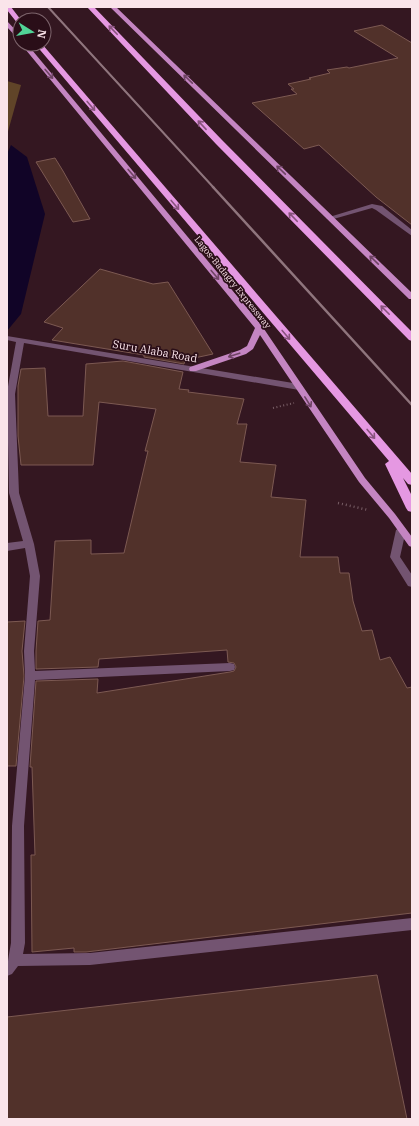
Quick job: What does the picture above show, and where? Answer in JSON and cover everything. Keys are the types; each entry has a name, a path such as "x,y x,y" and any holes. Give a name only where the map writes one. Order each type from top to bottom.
{"highway":[{"path":"90,7 219,142 412,338"},
{"name":"Lagos-Badagry Expressway","path":"45,52 412,481"},
{"path":"386,452 412,508"}],"main road":[{"path":"114,7 412,297"},
{"name":"Lagos-Badagry Expressway","path":"31,52 259,328 362,480 392,516 412,544"},
{"path":"193,369 243,352 250,347 259,328"}],"street":[{"path":"330,218 372,206 379,208 412,234"},
{"name":"Suru Alaba Road","path":"8,338 299,386"},
{"path":"20,340 11,394 14,493 29,544 35,576 29,651 30,676 18,826 18,943 11,965 90,960 412,924"},
{"path":"401,530 395,557 403,572 412,583"},
{"path":"7,547 29,544"},
{"path":"30,676 230,667"}],"path":[{"path":"273,408 307,400"},
{"path":"338,502 392,516"}],"shaded area":[{"path":"7,81 21,85 7,135"},
{"path":"11,145 27,157 45,214 21,314 7,331 7,154"}],"building":[{"path":"382,25 412,43 412,225 376,197 319,145 304,149 252,103 297,94 288,84 330,73 327,70 349,68 398,58 354,31"},
{"path":"55,158 90,219 73,222 36,162"},
{"path":"100,269 153,284 168,282 213,354 185,360 184,364 144,357 144,355 52,340 63,328 44,322"},
{"path":"123,361 183,372 179,389 189,390 188,392 244,399 237,424 247,424 240,462 276,465 271,497 306,500 300,557 338,557 340,573 349,573 353,601 362,631 372,630 380,660 390,657 407,688 412,687 412,913 86,952 74,952 74,948 32,952 31,855 35,855 32,767 30,767 36,681 98,679 97,693 230,672 234,671 236,667 234,663 228,662 227,650 99,659 98,667 36,669 38,621 50,620 55,541 91,540 91,554 124,553 148,451 145,451 156,409 99,402 93,465 21,465 18,436 18,386 21,369 45,368 48,416 83,416 86,364"},
{"path":"25,621 22,651 24,676 16,766 7,766 7,622"},
{"path":"377,975 407,1119 7,1119 7,1017"}],"railway":[{"path":"48,7 214,188"},
{"path":"213,187 412,405"}]}
